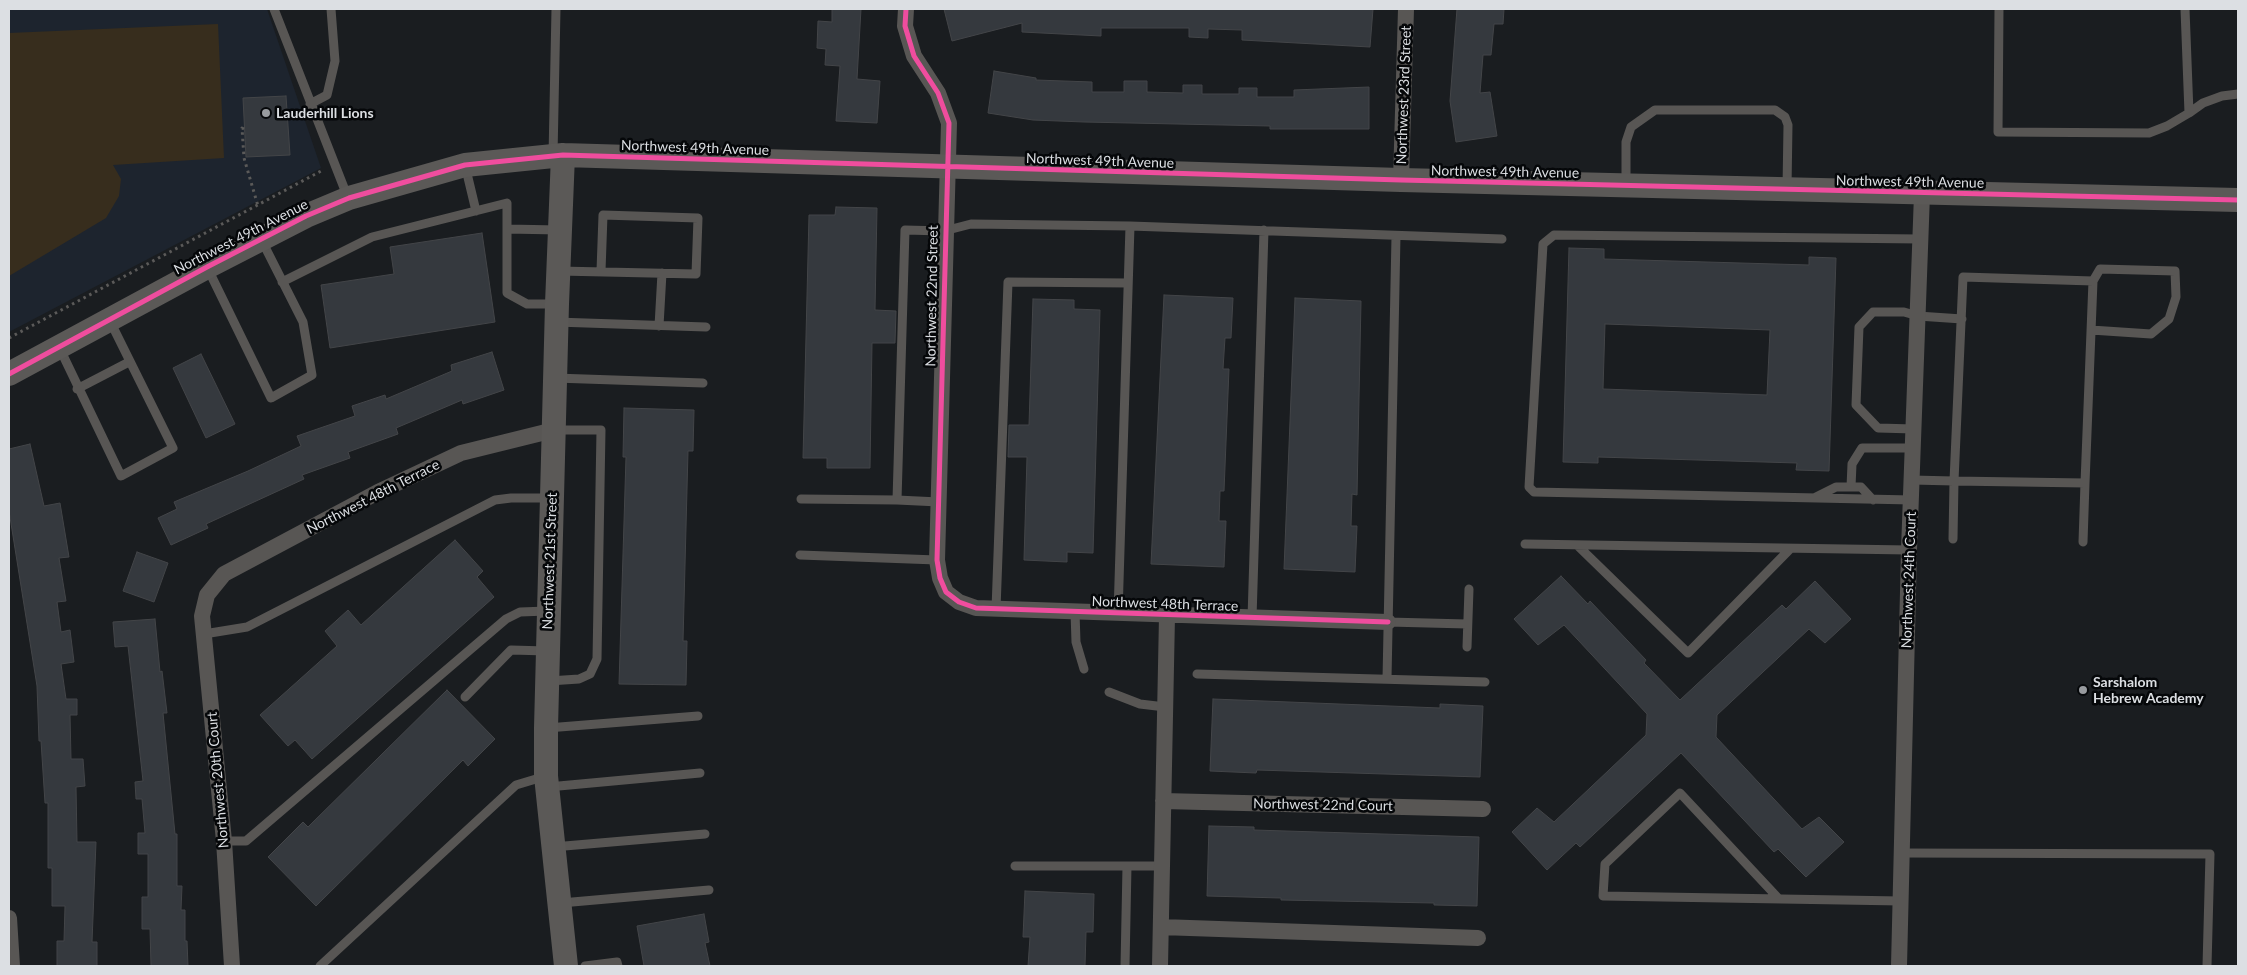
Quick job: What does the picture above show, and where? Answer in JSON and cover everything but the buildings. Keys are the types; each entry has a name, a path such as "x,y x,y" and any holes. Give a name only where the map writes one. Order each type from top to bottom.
{"street":[{"name":"Northwest 22nd Street","path":"906,9 905,26 914,56 938,93 949,123 944,231 937,560 940,578 946,592"},
{"name":"Northwest 23rd Street","path":"1401,180 1406,9"},
{"name":"Northwest 49th Avenue","path":"9,374 109,318 207,267 306,216 348,198 465,165 558,156 1922,194 2238,200"},
{"name":"Northwest 21st Street","path":"558,156 559,230 546,728 547,782 566,966"},
{"name":"Northwest 24th Court","path":"1899,966 1909,550 1922,194"},
{"name":"Northwest 48th Terrace","path":"207,595 224,574 395,484 461,453 554,430"},
{"name":"Northwest 48th Terrace","path":"946,592 959,602 976,608 1167,616 1388,622"},
{"name":"Northwest 20th Court","path":"207,595 202,616 224,841 232,966"},
{"path":"1160,966 1167,616"},
{"name":"Northwest 22nd Court","path":"1163,801 1483,809"},
{"path":"9,918 12,966"},
{"path":"1161,927 1478,938"}],"lane":[{"path":"274,9 348,198"},
{"path":"310,104 327,95 335,61 331,9"},
{"path":"556,9 553,86 558,156"},
{"path":"1999,9 1998,132 2149,133 2168,126 2209,101 2222,96 2238,94"},
{"path":"2185,9 2189,113"},
{"path":"1626,186 1626,142 1631,127 1655,110 1775,110 1784,117 1788,126 1787,190"},
{"path":"465,165 476,211"},
{"path":"282,282 372,237 507,203 507,292 527,304 556,313 660,326 706,327"},
{"path":"558,271 696,274 698,218 603,215 601,271"},
{"path":"897,500 905,230 944,231 971,224 1130,226 1502,239"},
{"path":"1118,614 1130,226"},
{"path":"507,229 559,230"},
{"path":"1252,618 1264,230"},
{"path":"1387,679 1396,236"},
{"path":"1912,500 1534,492 1529,487 1543,244 1554,236 1920,239"},
{"path":"207,267 272,398 312,375 303,322 261,239"},
{"path":"2083,542 2085,483 2091,330 2093,281 2100,269 2175,271 2176,298 2169,319 2151,334 2091,330"},
{"path":"660,326 662,273"},
{"path":"1953,539 1963,277 2093,281"},
{"path":"996,609 1008,282 1128,283"},
{"path":"1914,429 1878,428 1856,405 1859,327 1873,312 1904,312 1918,316 1962,319"},
{"path":"58,346 77,389 121,476 173,448 109,318"},
{"path":"77,389 130,362"},
{"path":"555,378 703,383"},
{"path":"548,681 579,680 590,674 597,659 601,430 554,430"},
{"path":"1851,487 1852,464 1862,448 1913,448"},
{"path":"1912,480 2085,483"},
{"path":"1815,498 1836,487 1861,487 1873,500"},
{"path":"204,634 246,627 495,500 551,498"},
{"path":"801,499 939,502"},
{"path":"1525,544 1909,550"},
{"path":"1577,544 1688,653 1790,549"},
{"path":"800,555 937,560"},
{"path":"1467,647 1469,589"},
{"path":"224,841 246,840 506,618 520,612 548,611"},
{"path":"1075,612 1076,642 1084,669"},
{"path":"1388,622 1468,624"},
{"path":"465,697 511,650 547,651"},
{"path":"1197,674 1485,682"},
{"path":"1109,692 1140,704 1166,707"},
{"path":"546,728 698,716"},
{"path":"320,966 516,785 700,773"},
{"path":"1779,899 1680,793 1604,864 1603,896 1779,899 1901,901"},
{"path":"553,847 705,834"},
{"path":"1902,853 2210,854 2207,966"},
{"path":"1015,866 1162,866"},
{"path":"1125,966 1127,866"},
{"path":"559,903 709,890"},
{"path":"585,966 617,962 618,966"}],"path":[{"path":"244,128 242,128 244,158 258,206"},
{"path":"9,338 335,165"}],"shaded area":[{"path":"9,9 267,9 321,168 9,332"},
{"path":"218,24 224,158 113,165 121,179 119,196 106,218 9,276 9,33"}],"cycle path":[{"path":"906,9 905,26 914,56 938,93 949,123 937,560 940,578 946,592 959,602 976,608 1388,622"},
{"path":"9,374 207,267 306,216 349,198 465,165 563,155 1401,180 2238,200"}],"place":[{"name":"Lauderhill Lions","path":"266,113"},
{"name":"Sarshalom Hebrew Academy","path":"2083,690"}]}
